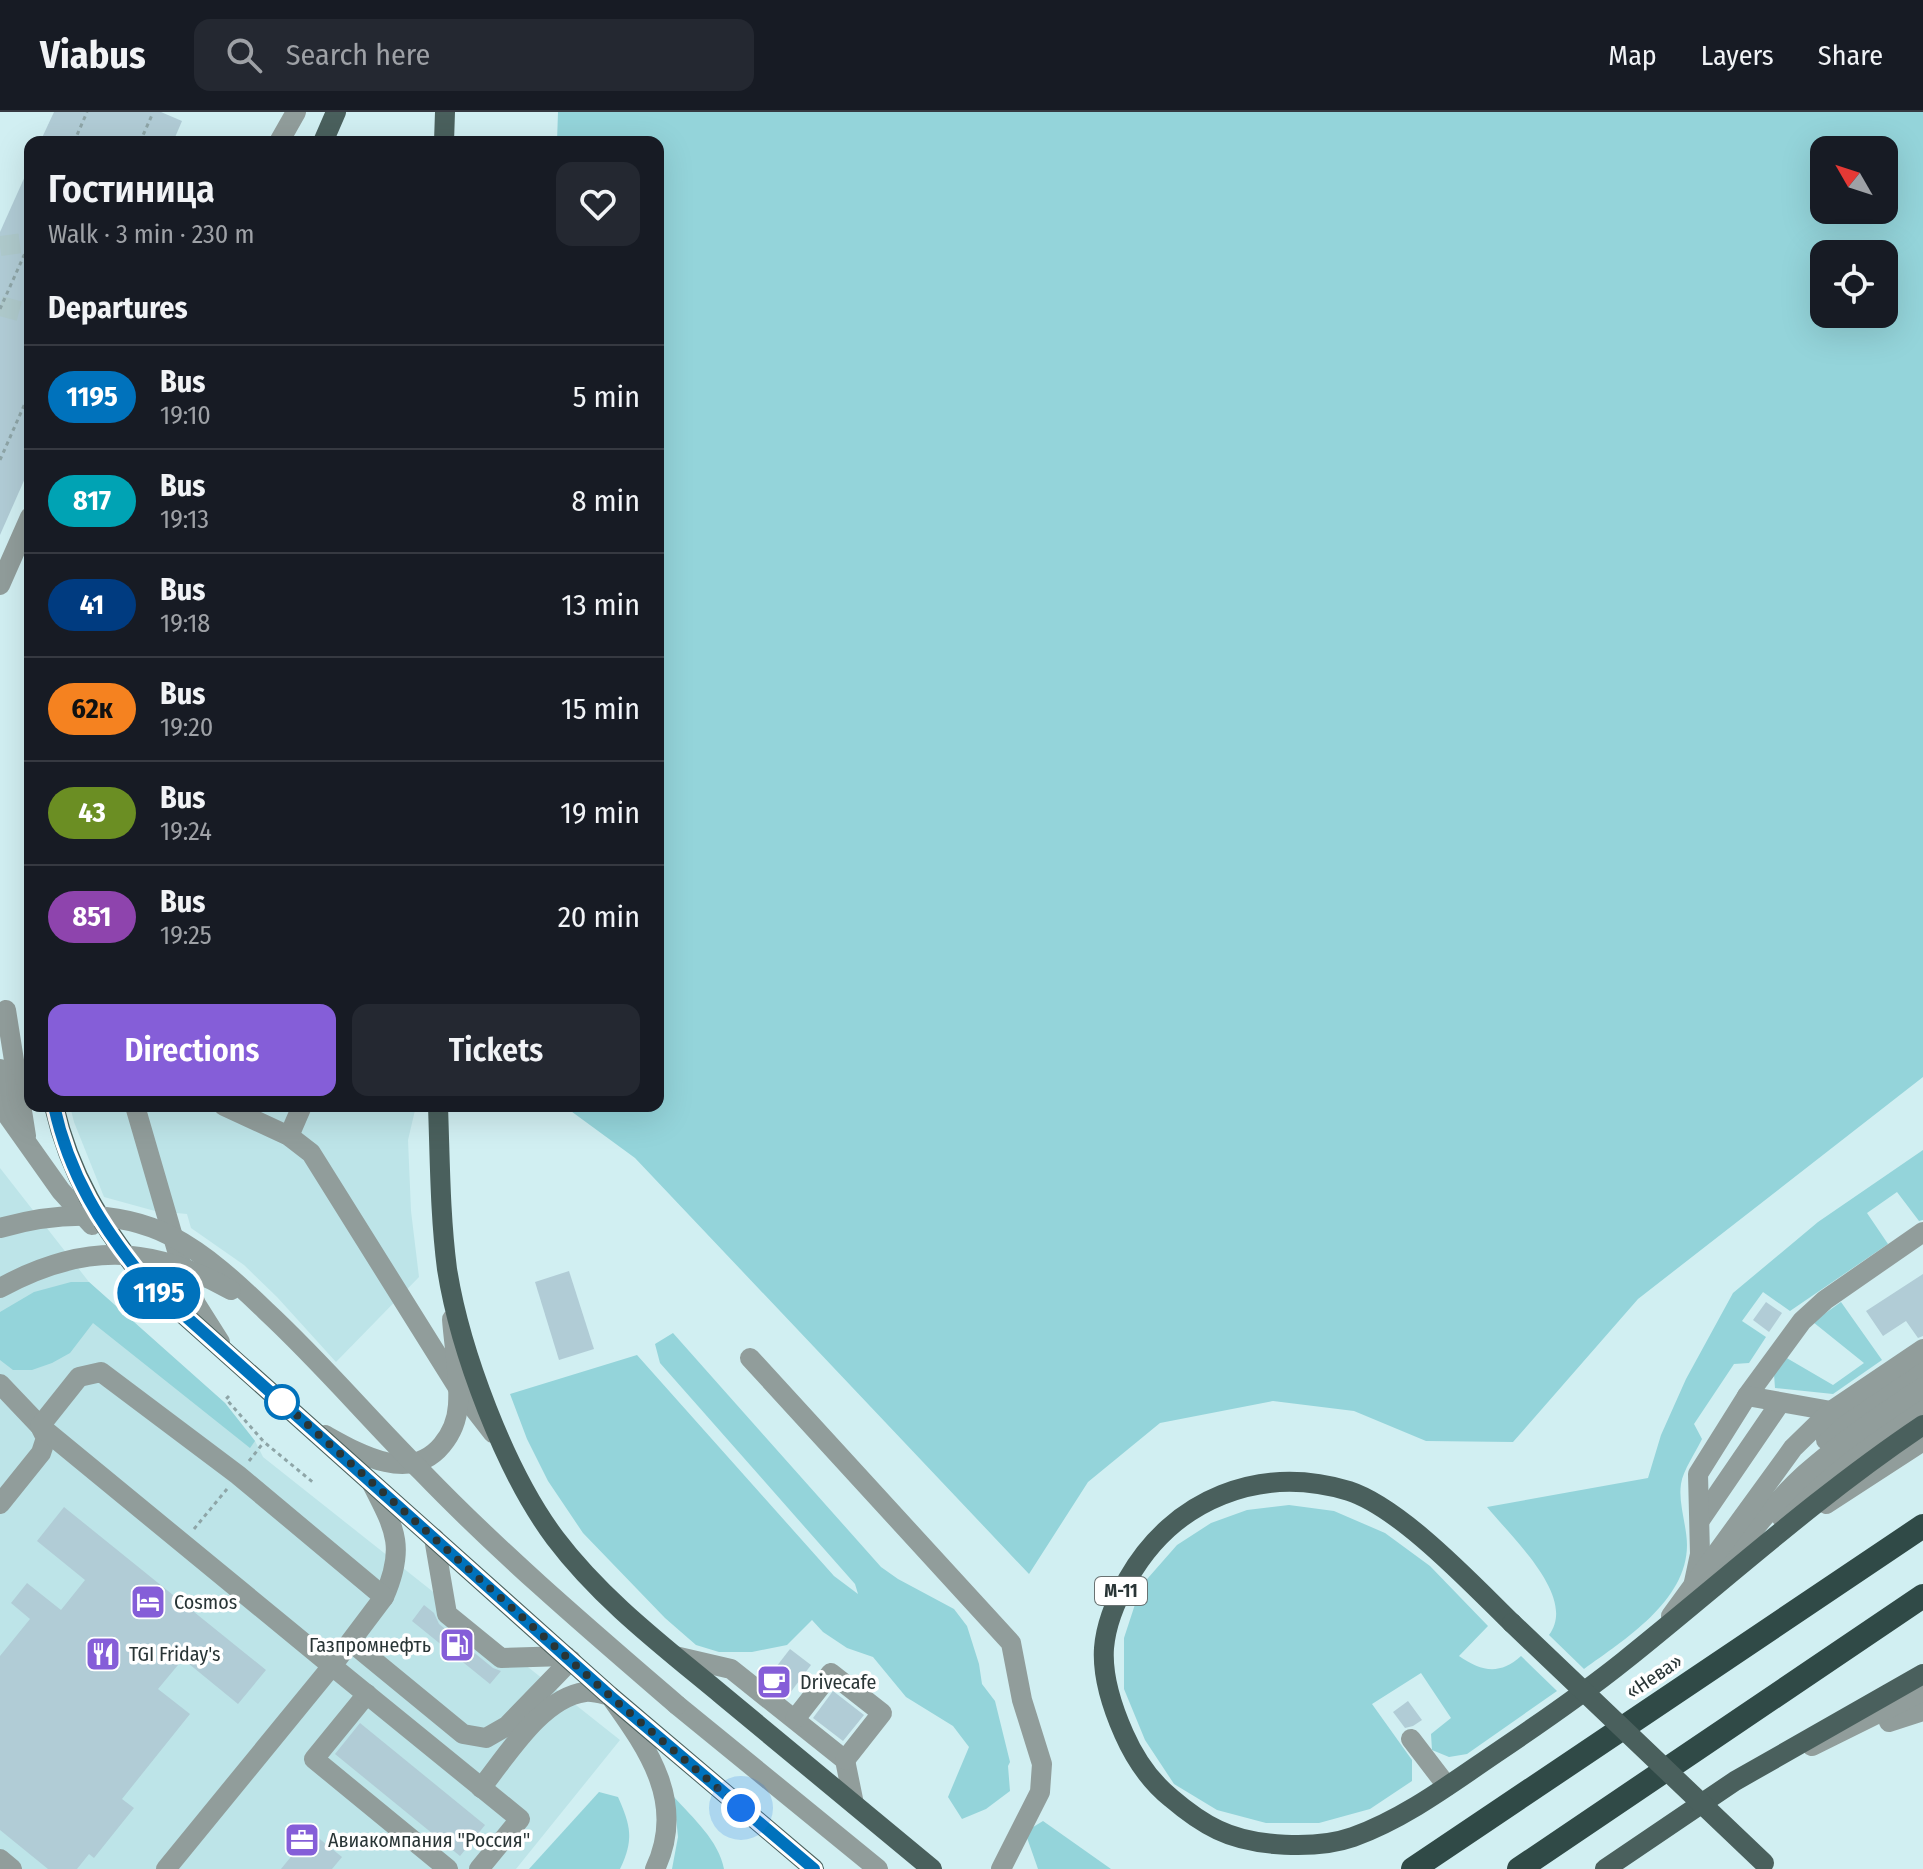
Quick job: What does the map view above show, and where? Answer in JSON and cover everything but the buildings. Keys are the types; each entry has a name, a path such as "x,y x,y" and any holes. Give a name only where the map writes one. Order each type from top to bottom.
{"highway":[{"name":"«Нева»","path":"1413,1869 1923,1526"},
{"path":"1519,1869 1923,1596"}],"main road":[{"path":"326,136 336,112"},
{"path":"444,136 445,112"},
{"path":"56,1112 74,1171 90,1205 145,1280 610,1696 814,1869"},
{"path":"438,1112 442,1221 448,1271 478,1381 503,1445 535,1508 577,1566 612,1601 932,1869"},
{"name":"М-11","path":"1767,1866 1512,1623 1436,1550 1389,1513 1351,1492 1279,1481 1208,1499 1170,1525 1141,1556 1115,1601 1104,1647 1107,1683 1115,1713 1134,1756 1159,1788 1186,1810 1220,1831 1250,1839 1301,1846 1351,1838 1406,1812 1567,1705 1659,1631 1700,1590 1781,1531 1846,1477 1923,1425"},
{"path":"1605,1869 1735,1781 1923,1674"}],"street":[{"path":"282,136 296,112"},
{"path":"0,585 24,531"},
{"path":"6,1010 10,1130"},
{"path":"0,1038 10,1096"},
{"path":"0,1069 10,1130"},
{"path":"0,1105 10,1130 61,1191 145,1280"},
{"path":"137,1112 174,1242 196,1304 228,1353"},
{"path":"237,1112 289,1136 311,1153 458,1388 503,1445"},
{"path":"289,1136 299,1112"},
{"path":"0,1228 32,1219 74,1215 118,1219 170,1236 197,1252 236,1282 283,1326 470,1520 555,1600 677,1705 878,1869"},
{"path":"1700,1590 1698,1474 1747,1396 1802,1321 1825,1300 1923,1232"},
{"path":"0,1288 25,1274 76,1258 133,1255 166,1260 199,1272 237,1293 283,1326"},
{"path":"307,1425 377,1461 396,1464 428,1458 448,1438 458,1409 458,1388 448,1271"},
{"path":"1700,1590 1793,1448 1831,1411 1923,1349"},
{"path":"750,1358 1011,1643 1022,1700 1042,1764 1040,1792 1001,1869"},
{"path":"1725,1572 1776,1492 1802,1460 1847,1421 1923,1370"},
{"path":"40,1426 79,1377 101,1372 238,1475 384,1597"},
{"path":"0,1384 40,1426 520,1819 479,1869"},
{"path":"1725,1572 1753,1530 1803,1477 1854,1433 1923,1387"},
{"path":"1747,1396 1831,1411"},
{"path":"1700,1520 1780,1403"},
{"path":"1725,1572 1857,1451 1923,1406"},
{"path":"0,1504 41,1453 46,1438 40,1426"},
{"path":"1781,1531 1849,1491 1923,1441"},
{"path":"166,1869 332,1666 384,1597 395,1573 397,1550 393,1526 372,1484"},
{"path":"434,1538 447,1614 501,1658 569,1658"},
{"path":"351,1642 463,1734 486,1738 507,1726 569,1658"},
{"path":"675,1656 731,1669 845,1760 854,1804"},
{"path":"1835,1722 1923,1663"},
{"path":"795,1719 831,1673 882,1713 845,1760"},
{"path":"1735,1781 1923,1691"},
{"path":"481,1788 554,1703 589,1692 610,1696 657,1767 665,1819 664,1843 655,1869"},
{"path":"367,1694 314,1759 448,1869"},
{"path":"1889,1722 1923,1705"},
{"path":"1807,1748 1923,1711"},
{"path":"1411,1739 1447,1786"},
{"path":"0,1859 12,1869"}],"path":[{"path":"77,136 87,112"},
{"path":"143,136 152,115"},
{"path":"0,309 24,255"},
{"path":"0,460 24,406"},
{"path":"229,1396 226,1399 264,1442 315,1484"},
{"path":"183,1543 264,1442"}],"shaded area":[{"path":"558,112 1923,112 1923,1077 1638,1299 1513,1442 1426,1441 1354,1411 1273,1401 1160,1423 1088,1482 1029,1574 635,1158 572,1112 664,1112 664,136 557,136"},
{"path":"72,1112 415,1112 408,1140 411,1211 419,1277 336,1362 244,1265 191,1228 187,1214 155,1211 104,1197"},
{"path":"1923,1150 1923,1220 1919,1221 1897,1192 1867,1213 1888,1244 1790,1311 1763,1292 1742,1321 1766,1337 1749,1363 1734,1364 1694,1424 1702,1439 1681,1484 1687,1545 1677,1584 1665,1601 1634,1632 1584,1669 1549,1635 1556,1620 1555,1603 1548,1586 1525,1551 1487,1507 1648,1478 1661,1435 1686,1379 1733,1293 1818,1222"},
{"path":"0,1168 89,1282 225,1403 255,1441 263,1457 620,1740 516,1869 0,1869"},
{"path":"71,1282 89,1282 225,1403 255,1441 250,1448 93,1323 70,1353 52,1363 32,1370 13,1370 0,1360 0,1312 34,1292"},
{"path":"1841,1302 1882,1360 1833,1394 1775,1388 1774,1374 1785,1357 1833,1385 1864,1363 1813,1322"},
{"path":"673,1333 881,1567 954,1609 967,1626 982,1684 995,1701 1010,1762 1010,1791 986,1809 962,1819 948,1797 969,1747 953,1726 906,1697 873,1657 847,1648 823,1632 812,1620 787,1645 752,1652 719,1652 696,1645 665,1618 583,1533 548,1481 527,1439 510,1394 637,1355 834,1576 858,1594 855,1584 660,1363 655,1344"},
{"path":"1289,1505 1334,1511 1385,1533 1430,1566 1488,1626 1459,1656 1483,1668 1498,1669 1521,1656 1557,1691 1467,1754 1449,1757 1432,1750 1431,1734 1451,1718 1421,1673 1372,1704 1412,1760 1412,1781 1370,1809 1319,1823 1266,1823 1217,1810 1174,1784 1145,1740 1124,1689 1124,1638 1141,1586 1177,1545 1211,1523 1247,1510"},
{"path":"599,1792 618,1797 626,1816 629,1841 620,1869 529,1869"},
{"path":"674,1797 711,1839 724,1869 672,1869 678,1837"},
{"path":"1043,1821 1111,1869 1038,1869 1025,1832"}],"tunnel":[{"path":"0,246 24,243"},
{"path":"0,306 24,312"}],"bus line":[{"name":"1195","path":"55,1112 74,1171 90,1205 145,1280 669,1748 814,1869"}],"place":[{"name":"Cosmos","path":"148,1602"},
{"name":"Газпромнефть","path":"457,1645"},
{"name":"TGI Friday's","path":"103,1654"},
{"name":"Drivecafe","path":"774,1682"},
{"name":"Авиакомпания \"Россия\"","path":"302,1840"}],"route":[{"path":"282,1402 279,1399 610,1696 741,1808"}]}
